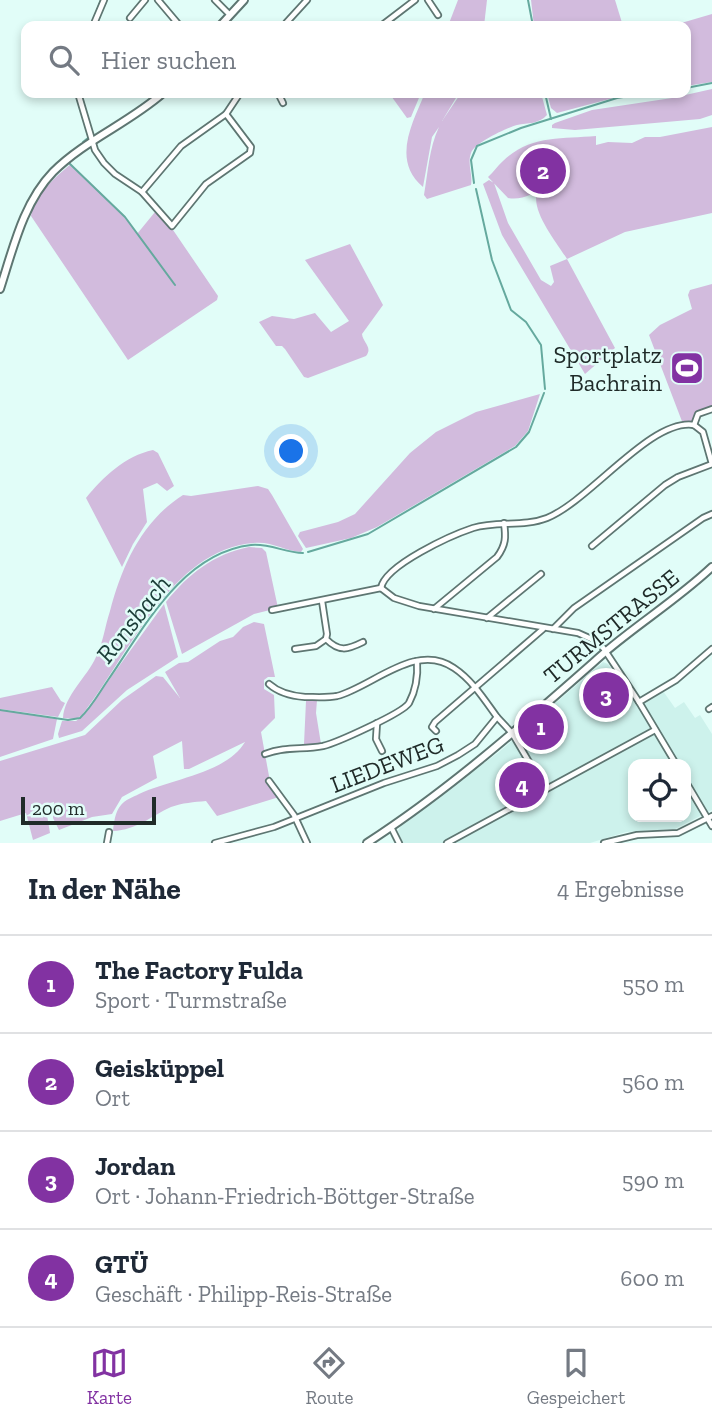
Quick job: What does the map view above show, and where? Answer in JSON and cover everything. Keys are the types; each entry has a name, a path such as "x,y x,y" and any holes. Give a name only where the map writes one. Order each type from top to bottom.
{"main road":[{"path":"225,21 244,0"},
{"path":"0,289 22,221 34,197 53,172 156,99"},
{"name":"TURMSTRASSE","path":"367,843 436,795 712,567"}],"street":[{"path":"95,21 104,0"},
{"path":"130,18 145,0"},
{"path":"158,0 176,21"},
{"path":"215,0 230,15"},
{"path":"288,21 307,0"},
{"path":"388,21 415,0"},
{"path":"428,0 438,15"},
{"path":"80,98 93,142 104,163 142,192 172,226 206,184 248,156 251,147 226,114"},
{"path":"142,192 181,146 226,114 237,98"},
{"path":"280,98 283,103"},
{"path":"694,425 698,414 712,409"},
{"path":"381,588 384,580 401,565 429,548 474,528 538,521 555,514 575,502 661,432 683,424 694,425 703,432 712,464 678,477 666,485 592,546"},
{"path":"552,630 574,608 712,514"},
{"path":"434,610 497,557 504,548 504,523"},
{"path":"486,619 541,574"},
{"path":"272,610 381,588 401,601 434,610 592,638 606,652 673,759"},
{"path":"295,649 316,646 326,639 322,601"},
{"path":"436,731 432,727 435,722 543,629"},
{"path":"326,639 334,647 341,649 363,642"},
{"path":"639,702 676,680 712,649"},
{"path":"265,754 286,747 331,743 400,711 409,703 418,674 417,661"},
{"path":"269,684 276,690 294,696 338,696 402,665 417,661 441,662 453,667 475,687 512,733 545,789"},
{"name":"LIEDEWEG","path":"215,843 227,842 296,819 453,758 484,735 497,717"},
{"path":"377,722 376,739 382,751"},
{"path":"447,843 655,730"},
{"path":"269,781 296,819 307,843"},
{"path":"691,790 710,818 712,826"},
{"path":"604,843 637,835 678,833 710,818"},
{"path":"391,827 399,843"},
{"path":"107,843 109,832"}],"shaded area":[{"path":"458,0 487,0 485,21 450,21"},
{"path":"531,0 615,0 621,21 533,21"},
{"path":"712,14 712,82 691,85 691,21 688,21"},
{"path":"712,89 712,115 700,119 575,130 552,128 555,123 592,110 672,98 691,98 691,94"},
{"path":"393,98 419,98 411,117 407,118"},
{"path":"423,98 456,98 442,121 458,98 542,98 547,115 537,122 506,129 484,141 471,153 471,185 427,199 424,195 429,160 439,127 432,137 423,187 408,165 406,153 411,128"},
{"path":"548,98 613,98 557,113 551,108"},
{"path":"712,127 712,213 625,232 567,259 615,348 585,374 502,235 483,184 489,180 493,183 488,177 513,153 535,142 596,136 596,145 608,142 632,143 645,137 660,137","holes":["494,183 508,198 537,193 541,218 567,259 550,266 554,282 551,286 541,280 508,223"]},
{"path":"71,164 125,217 137,234 155,212 171,227 218,296 217,300 128,360 31,216 41,194"},
{"path":"350,244 383,305 362,334 368,353 308,378 304,377 285,349 276,346 259,322 272,316 294,319 315,313 331,332 349,321 305,260"},
{"name":"Sportplatz Bachrain","path":"712,284 712,409 698,414 694,425 683,424 649,335 660,325 692,309 688,295 690,290"},
{"path":"540,394 528,431 515,446 377,527 351,538 306,548 298,536 300,532 338,522 355,514 410,453 436,432 476,412"},
{"path":"153,450 158,453 174,486 167,491 157,483 143,489 147,522 122,567 86,498 115,468 133,457"},
{"path":"258,486 268,489 272,495 303,549 301,552 266,543 254,543 225,550 199,564 175,585 154,609 82,715 76,719 63,718 67,702 98,652 121,577 145,531 183,495"},
{"path":"249,547 262,548 266,552 278,608 254,614 182,654 166,602 193,574 213,560"},
{"path":"164,604 178,657 127,690 82,731 59,738 62,721 76,721 83,716"},
{"path":"254,622 264,624 275,677 264,680 264,689 274,695 275,718 261,732 268,781 279,797 217,816 206,801 184,804 171,807 137,825 113,831 116,814 125,802 139,794 212,768 237,753 245,742 184,769 182,741 153,756 157,778 122,797 112,814 92,817 59,830 53,818 54,802 50,803 46,809 50,833 33,840 26,813 0,821 0,761 85,735 122,700 156,676 163,677 180,698 165,672 179,663 188,662 220,641 233,637 243,627"},
{"path":"603,662 608,664 638,707 663,691 675,708 684,702 695,718 700,715 712,734 712,810 691,821 691,759 628,759 628,822 689,822 675,829 626,832 590,843 403,843 398,831 401,825 499,752"},
{"path":"52,687 65,703 58,717 0,709 0,698"},
{"path":"317,700 316,713 321,744 304,744 306,701"},
{"path":"0,710 57,719 53,739 0,757"}],"waterway":[{"path":"93,21 101,0"},
{"path":"528,0 532,21"},
{"name":"Ronsbach","path":"691,87 712,83"},
{"path":"546,98 551,119"},
{"name":"Ronsbach","path":"474,183 471,160 477,146 521,128 617,98"},
{"path":"83,142 88,138 88,132"},
{"path":"69,163 125,217 175,285"},
{"name":"Ronsbach","path":"476,189 492,260 511,310 526,322 541,345 545,389"},
{"name":"Ronsbach","path":"308,552 368,534 516,447 529,432 544,393"},
{"name":"Ronsbach","path":"0,710 68,720 80,718 167,596 205,562 227,551 251,545 265,545 303,553"}],"place":[{"name":"Geisküppel","path":"543,171"},
{"name":"Sportplatz Bachrain","path":"687,368"},
{"name":"Jordan","path":"606,695"},
{"name":"The Factory Fulda","path":"541,727"},
{"name":"GTÜ","path":"522,785"}]}
